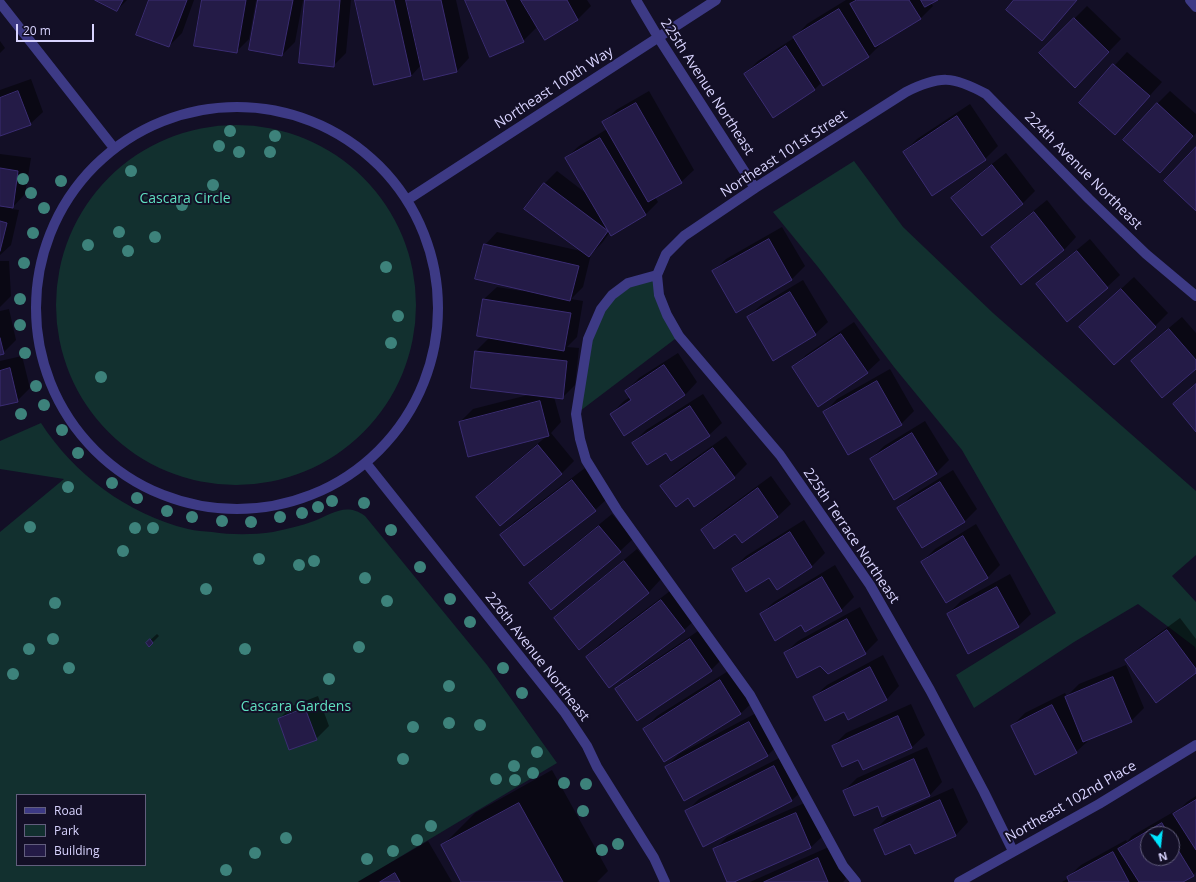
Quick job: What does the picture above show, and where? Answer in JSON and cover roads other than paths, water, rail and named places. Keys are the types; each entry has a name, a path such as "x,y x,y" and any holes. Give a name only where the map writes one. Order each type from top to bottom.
{"street":[{"name":"225th Avenue Northeast","path":"636,0 658,37 755,188"},
{"name":"Northeast 100th Way","path":"407,200 716,0"},
{"path":"1190,0 1196,7"},
{"path":"0,3 114,148"},
{"name":"Northeast 101st Street","path":"657,274 666,254 684,236 755,188 906,92 922,84 944,79"},
{"name":"224th Avenue Northeast","path":"944,79 965,83 986,94 1089,199 1146,254 1196,296"},
{"path":"247,107 285,113 321,124 354,143 383,168 407,200 426,237 437,276 439,317 433,357 419,395 398,430 366,463 336,483 299,499 259,508 218,508 178,500 141,485 107,462 79,432 58,400 44,365 37,327 37,289 44,252 58,216 79,184 114,148 136,134 171,118 208,109 247,107"},
{"path":"657,274 628,283 612,295 601,309 588,339 576,414 580,440 586,460 616,510 750,696 843,866 856,882"},
{"name":"225th Terrace Northeast","path":"657,274 659,294 667,315 679,336 780,455 870,585 930,690 984,792 1013,851"},
{"name":"226th Avenue Northeast","path":"366,463 565,713 587,746 597,767 654,858 665,882"},
{"name":"Northeast 102nd Place","path":"959,882 1099,804 1196,745"}],"park label":[{"name":"Cascara Circle","path":"185,199"},
{"name":"Cascara Gardens","path":"296,707"}]}
